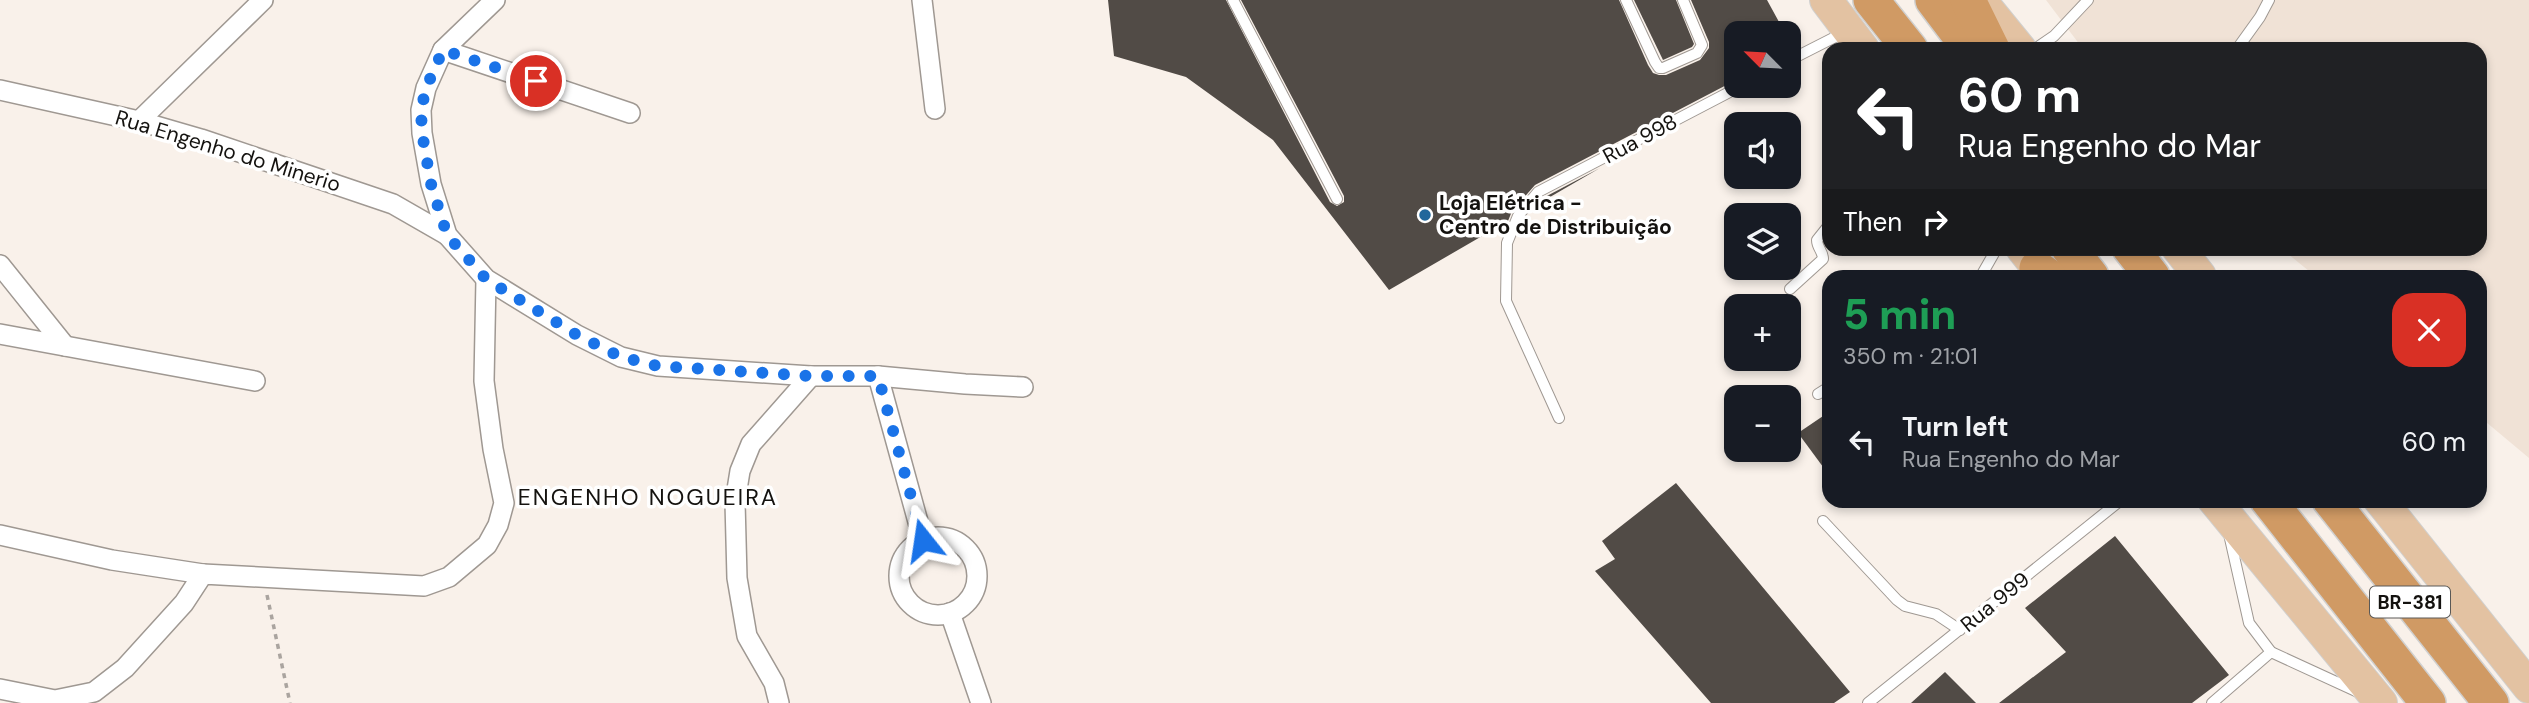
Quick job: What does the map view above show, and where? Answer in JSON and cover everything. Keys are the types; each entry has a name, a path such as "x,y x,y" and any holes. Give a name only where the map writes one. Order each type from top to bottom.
{"highway":[{"path":"1871,0 1904,42"},
{"path":"1933,0 1965,42"},
{"path":"1968,0 1989,42"},
{"path":"2075,256 2086,270"},
{"path":"2136,256 2147,270"},
{"name":"BR-381","path":"2274,508 2428,703"},
{"name":"BR-381","path":"2336,508 2491,703"}],"main road":[{"path":"1980,0 2014,42"},
{"path":"2184,256 2195,270"},
{"path":"2220,508 2381,703"},
{"path":"2386,508 2529,687"}],"street":[{"path":"139,121 263,0"},
{"path":"495,0 443,50 426,88 421,110 431,184 447,235 486,279 577,335 621,357 658,366 811,376 878,376 1023,387"},
{"path":"922,0 935,109"},
{"path":"443,50 630,113"},
{"name":"Rua Engenho do Minerio","path":"0,90 139,121 201,139 393,204 447,235"},
{"path":"0,265 65,346"},
{"path":"0,535 113,560 203,574 424,586 449,577 488,545 498,525 504,503 493,449 484,380 486,279"},
{"path":"0,334 255,381"},
{"path":"779,703 774,683 747,636 737,578 735,502 740,471 751,444 811,376"},
{"path":"878,376 923,540"},
{"path":"936,537 962,545 971,555 976,567 977,581 971,597 962,607 950,613 926,613 914,607 900,584 904,558 923,540 936,537"},
{"path":"0,689 55,700 94,692 125,668 184,603 203,574"},
{"path":"950,613 981,703"}],"lane":[{"path":"1233,0 1337,199"},
{"path":"1626,0 1659,68 1700,50 1700,41 1683,0"},
{"path":"2045,42 2088,0"},
{"path":"2242,42 2269,0"},
{"path":"1801,49 1836,17"},
{"name":"Rua 998","path":"1559,418 1506,301 1507,243 1518,216 1538,192 1724,95"},
{"path":"1822,234 1817,240 1817,246 1822,253"},
{"path":"1790,289 1823,259 1823,256"},
{"path":"1818,394 1822,391"},
{"name":"Rua 999","path":"1868,703 2111,508"},
{"path":"2219,508 2249,623 2271,652 2381,703"},
{"path":"1823,522 1896,600 1905,606 1936,614 1960,630"},
{"path":"2212,703 2271,652"}],"path":[{"path":"264,578 290,703"}],"shaded area":[{"path":"2046,0 2529,0 2529,458 2487,423 2487,270 2308,270 2291,256 2487,256 2487,42 2078,42"}],"building":[{"name":"Loja Elétrica - Centro de Distribuição","path":"1108,0 1226,0 1330,202 1337,206 1344,202 1344,196 1241,0 1619,0 1648,65 1653,73 1659,75 1666,75 1700,60 1709,48 1709,42 1691,0 1767,0 1778,21 1724,21 1724,86 1535,185 1512,211 1508,221 1389,290 1273,140 1186,77 1114,56"},
{"path":"1634,0 1676,0 1694,44 1692,47 1663,60"},
{"path":"1600,168 1538,204 1543,198"},
{"path":"1822,417 1822,466 1801,437 1801,431"},
{"path":"1676,483 1850,692 1834,703 1711,703 1595,571 1615,559 1602,541"},
{"path":"2115,536 2229,675 2192,703 1999,703 2066,652 2025,608"},
{"path":"1945,672 1976,703 1911,703"}],"place":[{"name":"Loja Elétrica - Centro de Distribuição","path":"1425,215"}],"district":[{"name":"ENGENHO NOGUEIRA","path":"648,497"}],"route":[{"path":"536,81 443,50 426,88 421,110 431,184 447,235 486,279 577,335 621,357 658,366 811,376 878,376 923,540"}]}
